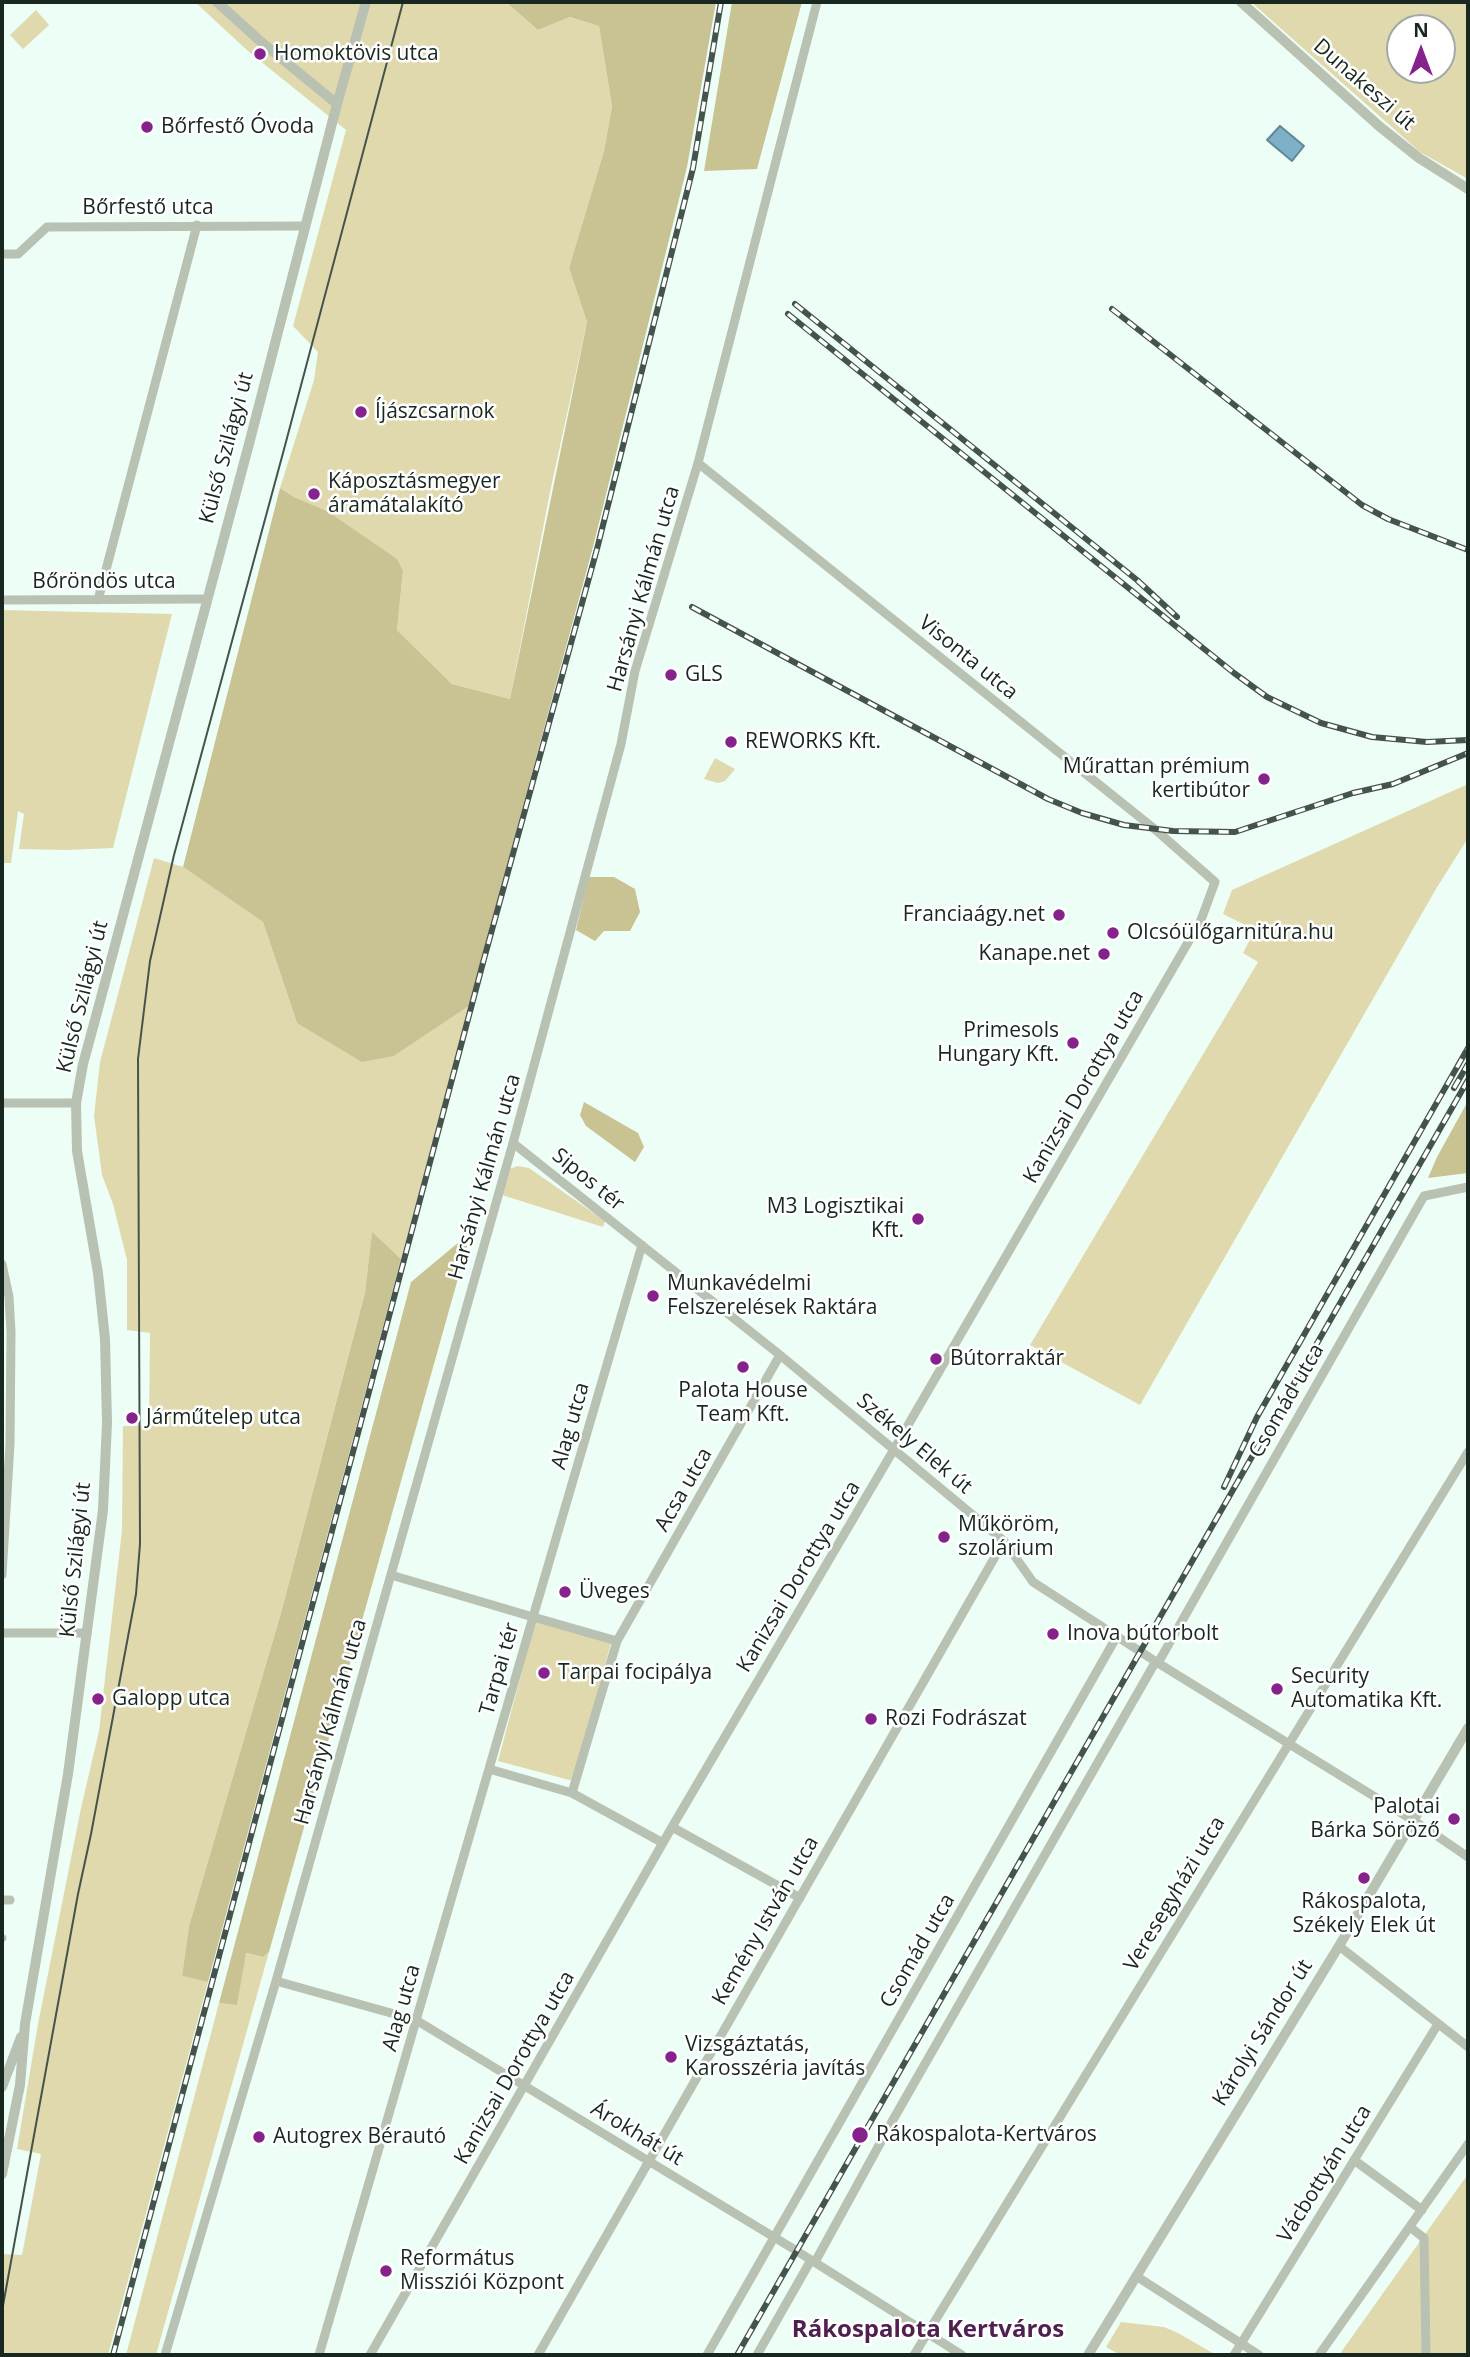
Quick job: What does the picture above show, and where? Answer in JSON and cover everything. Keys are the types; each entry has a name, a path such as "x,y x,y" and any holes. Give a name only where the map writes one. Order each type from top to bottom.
{"street":[{"path":"217,2 337,104"},
{"name":"Külső Szilágyi út","path":"2,2175 20,2085 25,2024 68,1774 103,1510 107,1423 103,1308 77,1150 76,1104 83,1064 366,2"},
{"name":"Harsányi Kálmán utca","path":"165,2355 276,1982 513,1143 621,744 635,671 698,463 817,2"},
{"name":"Dunakeszi út","path":"1241,2 1379,126 1419,158 1468,189"},
{"path":"98,600 197,225"},
{"name":"Bőrfestő utca","path":"2,254 18,254 47,227 305,226"},
{"name":"Visonta utca","path":"698,463 1157,831 1215,881"},
{"name":"Bőröndös utca","path":"2,600 206,599"},
{"name":"Kanizsai Dorottya utca","path":"370,2355 672,1827 1201,920 1215,881"},
{"path":"2,1103 76,1104"},
{"name":"Sipos tér","path":"513,1143 642,1245"},
{"name":"Csomád utca","path":"757,2355 1424,1196 1468,1187"},
{"name":"Székely Elek út","path":"642,1245 780,1355 1004,1541 1033,1582 1468,1857"},
{"name":"Alag utca","path":"533,1617 642,1245"},
{"path":"2,1264 9,1297 11,1332 10,1444 2,1575"},
{"name":"Acsa utca","path":"617,1642 780,1355"},
{"name":"Veresegyházi utca","path":"914,2355 1468,1452"},
{"name":"Kemény István utca","path":"538,2355 1004,1541"},
{"path":"391,1575 533,1617"},
{"name":"Tarpai tér","path":"489,1769 533,1617 617,1642"},
{"path":"2,1633 88,1633"},
{"name":"Csomád utca","path":"707,2355 1117,1636"},
{"path":"572,1793 617,1642"},
{"name":"Károlyi Sándor út","path":"1088,2355 1339,1946 1468,1728"},
{"path":"489,1769 572,1793 663,1843"},
{"name":"Alag utca","path":"319,2355 489,1769"},
{"path":"672,1827 800,1898"},
{"path":"1339,1946 1468,2048"},
{"name":"Árokhát út","path":"276,1982 416,2020 813,2261 962,2355"},
{"name":"Külső Szilágyi út","path":"2,2087 25,2024"},
{"name":"Vácbottyán utca","path":"1234,2355 1438,2024"},
{"path":"1319,2355 1468,2144"},
{"path":"1354,2160 1422,2210"},
{"path":"1410,2227 1424,2238 1426,2355"},
{"path":"1136,2276 1259,2355"}],"shaded area":[{"path":"195,2 506,2 538,30 570,17 599,26 612,106 604,151 569,268 587,322 550,492 510,699 452,684 397,630 403,571 327,511 280,488 314,380 318,352 293,326 346,130 249,52"},
{"path":"506,2 716,2 687,167 593,547 469,1006 394,1056 362,1062 297,1023 263,922 183,867 280,488 327,511 397,559 403,571 397,630 452,684 510,699 587,322 569,268 604,151 612,106 599,26 570,17 538,30"},
{"path":"732,2 802,2 757,169 704,171"},
{"path":"1251,2 1468,2 1468,179 1420,152"},
{"path":"36,10 49,25 23,49 10,35"},
{"path":"2,610 172,614 113,848 19,849 24,814 18,811 11,863 2,863"},
{"path":"715,758 735,769 725,781 718,783 704,779"},
{"path":"1468,784 1468,838 1436,889 1140,1405 1030,1345 1258,962 1243,953 1255,930 1223,914 1232,890"},
{"path":"154,858 183,867 263,922 297,1023 394,1056 469,1006 401,1259 372,1233 365,1291 281,1613 189,1926 182,1976 208,1982 108,2355 2,2355 2,2254 22,2255 41,2154 17,2149 38,2024 99,1731 122,1530 123,1426 149,1425 150,1333 127,1330 127,1260 113,1204 102,1175 94,1116 100,1062"},
{"path":"589,877 614,877 635,889 640,912 630,931 604,931 595,941 576,930"},
{"path":"1468,1101 1468,1173 1428,1178 1437,1157"},
{"path":"584,1102 638,1133 644,1147 635,1162 586,1126 580,1115"},
{"path":"518,1166 529,1168 605,1221 603,1227 502,1195 509,1169"},
{"path":"372,1232 401,1259 208,1982 182,1976 189,1926 281,1613 365,1292"},
{"path":"471,1232 269,1952 263,1957 246,1953 237,2005 219,2003 411,1282"},
{"path":"535,1622 611,1643 573,1781 498,1761"},
{"path":"269,1952 156,2355 126,2355 219,2003 237,2005 245,1953 263,1957"},
{"path":"1468,2174 1468,2355 1339,2355"},
{"path":"1121,2322 1164,2327 1216,2355 1120,2355 1106,2347"}],"water":[{"path":"1280,126 1304,146 1292,161 1267,140"}],"tram line":[{"path":"2,2311 136,1594 140,1544 138,1059 150,961 174,855 403,2"}],"railway":[{"path":"113,2355 484,959 597,549 693,168 721,2"},
{"path":"795,304 1137,580 1177,617"},
{"path":"1112,309 1362,505 1388,519 1468,550"},
{"path":"788,314 1267,697 1321,723 1372,737 1427,742 1468,740"},
{"path":"692,607 1048,799 1082,813 1124,825 1173,831 1235,832 1353,793 1393,784 1468,753"},
{"path":"1224,1487 1257,1417 1468,1048"},
{"path":"1454,1088 1468,1064"},
{"path":"737,2355 1468,1080"}],"place":[{"name":"Homoktövis utca","path":"260,54"},
{"name":"Bőrfestő Óvoda","path":"147,127"},
{"name":"Íjászcsarnok","path":"361,412"},
{"name":"Káposztásmegyer áramátalakító","path":"314,494"},
{"name":"GLS","path":"671,675"},
{"name":"REWORKS Kft.","path":"731,742"},
{"name":"Műrattan prémium kertibútor","path":"1264,779"},
{"name":"Franciaágy.net","path":"1059,915"},
{"name":"Olcsóülőgarnitúra.hu","path":"1113,933"},
{"name":"Kanape.net","path":"1104,954"},
{"name":"Primesols Hungary Kft.","path":"1073,1043"},
{"name":"M3 Logisztikai Kft.","path":"918,1219"},
{"name":"Munkavédelmi Felszerelések Raktára","path":"653,1296"},
{"name":"Bútorraktár","path":"936,1359"},
{"name":"Palota House Team Kft.","path":"743,1367"},
{"name":"Járműtelep utca","path":"132,1418"},
{"name":"Műköröm, szolárium","path":"944,1537"},
{"name":"Üveges","path":"565,1592"},
{"name":"Inova bútorbolt","path":"1053,1634"},
{"name":"Tarpai focipálya","path":"544,1673"},
{"name":"Security Automatika Kft.","path":"1277,1689"},
{"name":"Galopp utca","path":"98,1699"},
{"name":"Rozi Fodrászat","path":"871,1719"},
{"name":"Palotai Bárka Söröző","path":"1454,1819"},
{"name":"Rákospalota, Székely Elek út","path":"1364,1878"},
{"name":"Vizsgáztatás, Karosszéria javítás","path":"671,2057"},
{"name":"Rákospalota-Kertváros","path":"860,2135"},
{"name":"Autogrex Bérautó","path":"259,2137"},
{"name":"Református Missziói Központ","path":"386,2271"}],"district":[{"name":"Rákospalota Kertváros","path":"928,2330"}]}
